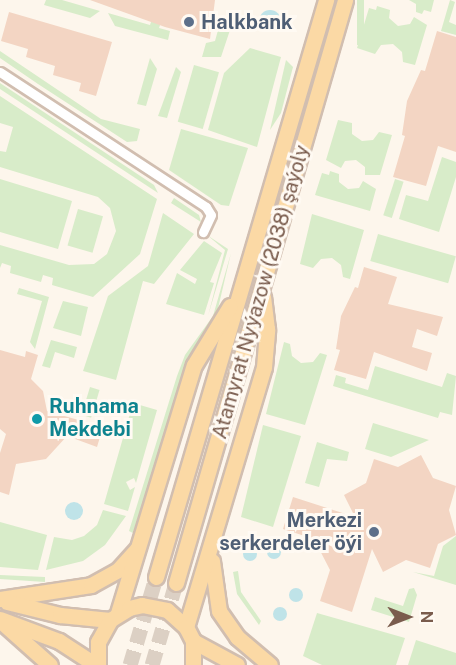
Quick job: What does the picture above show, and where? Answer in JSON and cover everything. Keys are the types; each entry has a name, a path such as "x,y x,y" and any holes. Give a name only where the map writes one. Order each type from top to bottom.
{"main road":[{"name":"Atamyrat Nyýazow (2038) şaýoly","path":"156,577 326,0"},
{"name":"Atamyrat Nyýazow (2038) şaýoly","path":"176,583 345,0"},
{"path":"0,620 59,641 97,665 98,642 114,616 142,543 194,365 243,282"},
{"path":"186,627 213,545 264,367 267,329 262,290"},
{"path":"0,599 58,592 102,580 118,570 142,543"},
{"path":"213,545 214,590 219,611 237,637 270,665"},
{"path":"0,599 60,615 114,616 129,608 155,606 172,613 186,627 193,641 193,665"},
{"path":"0,620 50,665"},
{"path":"193,641 237,665"}],"street":[{"path":"0,72 206,207 211,215 203,232"}],"green space":[{"path":"46,0 62,0 100,11 90,18 44,5"},
{"path":"357,0 364,0 364,45 357,45"},
{"path":"409,0 434,0 431,12 424,10 422,14 416,12 416,4"},
{"path":"450,0 455,2 449,22 456,25 456,35 441,31"},
{"path":"377,6 390,10 389,18 398,26 410,24 414,17 427,25 415,65 403,62 402,52 393,44 381,45 375,54 357,48 369,8 376,10"},
{"path":"108,13 150,25 152,19 161,22 159,28 170,31 168,40 115,26"},
{"path":"220,23 231,27 221,57 202,57 206,43 215,41"},
{"path":"250,48 281,57 257,147 208,130 224,73"},
{"path":"0,51 101,119 140,129 137,141 127,142 38,84 0,58"},
{"path":"150,58 157,69 146,106 137,104"},
{"path":"286,60 293,67 281,113 270,130"},
{"path":"194,65 219,72 203,129 178,122"},
{"path":"176,67 181,72 167,118 158,116"},
{"path":"0,83 154,185 158,193 0,89"},
{"path":"0,96 157,199 140,254 93,297 52,285 53,278 43,275 41,282 10,273 11,266 2,263 0,268 0,245 69,265 94,264 107,254 116,231 110,208 98,197 0,167 0,151 6,152 13,127 0,123"},
{"path":"338,120 352,123 352,134 362,141 373,140 379,132 392,135 380,175 365,175 365,167 356,160 345,161 341,168 326,160"},
{"path":"181,129 248,148 229,206 221,205 169,170"},
{"path":"442,157 456,162 456,177 439,232 399,219 406,195 428,201"},
{"path":"330,171 339,174 339,182 348,189 359,188 363,181 376,189 370,211 315,195 322,173 329,175"},
{"path":"0,179 72,201 58,249 0,232"},
{"path":"395,179 404,182 392,218 383,215"},
{"path":"174,198 199,215 201,222 171,203"},
{"path":"78,209 103,216 93,253 68,246"},
{"path":"163,213 194,234 154,284 143,281 116,380 83,371 108,296 148,266"},
{"path":"312,214 364,230 350,279 343,277 341,265 332,258 321,259 313,268 300,264"},
{"path":"378,234 456,256 448,283 370,261"},
{"path":"207,235 228,249 208,316 225,250"},
{"path":"204,241 222,253 210,282 214,283 204,315 166,304 177,273 195,284 197,279 180,270"},
{"path":"231,253 216,317 187,362 133,533 129,531 177,376 185,355 213,316"},
{"path":"19,288 49,297 35,349 30,342 42,301 17,294"},
{"path":"63,301 88,307 81,336 53,328"},
{"path":"51,340 77,347 74,358 55,352 50,368 42,366"},
{"path":"284,342 290,344 292,356 301,363 313,362 320,353 327,355 305,425 266,414"},
{"path":"375,366 442,387 447,373 456,376 452,415 440,412 438,418 333,386 336,375 346,378 345,383 368,390"},
{"path":"90,387 100,390 91,418 82,415"},
{"path":"133,403 157,410 136,483 134,478 126,482 130,490 135,487 128,511 104,504"},
{"path":"373,423 429,440 391,457 365,449"},
{"path":"263,425 301,436 273,527 241,517"},
{"path":"317,442 349,452 347,461 327,459 319,487 305,483"},
{"path":"103,510 126,516 105,545 83,561 46,570 54,537 72,540 84,536 97,525"},
{"path":"0,522 47,535 38,570 0,567"},
{"path":"456,536 456,585 413,572 434,576 443,546"},
{"path":"238,571 241,592 261,621 259,625 237,594 233,572"},
{"path":"0,575 45,577 45,582 0,579"},
{"path":"414,588 417,595 409,622 371,610 375,597 403,606 409,589"},
{"path":"317,613 405,638 396,665 322,665 303,656"},
{"path":"416,640 456,653 456,665 408,665"}],"water":[{"path":"266,10 274,10 281,17 281,25 274,32 266,32 259,25 259,17"},
{"path":"70,502 78,502 83,507 81,518 70,520 65,515 65,507"},
{"path":"271,545 277,545 281,552 277,559 271,559 267,555 267,549"},
{"path":"247,547 253,547 257,554 253,561 247,561 243,557 243,551"},
{"path":"293,588 299,588 303,595 299,602 293,602 289,598 289,592"},
{"path":"277,607 283,607 287,614 283,621 277,621 273,617 273,611"}],"building":[{"path":"90,0 215,0 210,39 165,27"},
{"path":"9,12 112,42 96,96 79,91 81,83 53,75 55,66 26,57 28,49 1,41"},
{"path":"437,31 456,37 456,152 438,146 426,186 393,177 405,136 402,135 407,101 421,70 425,71"},
{"path":"364,267 397,277 388,304 443,317 437,336 417,329 412,347 432,353 427,371 374,352 366,379 334,370 340,350 336,349 341,316 355,287 358,288"},
{"name":"Ruhnama Mekdebi","path":"0,350 25,357 26,351 38,355 31,379 43,391 47,411 103,427 97,447 67,436 46,459 16,464 9,495 0,492 0,453 6,434 0,429"},
{"name":"Merkezi serkerdeler öýi","path":"421,455 433,478 456,486 449,510 456,535 438,544 430,568 406,560 383,572 372,549 352,612 320,601 330,570 314,539 283,529 293,497 355,517 344,495 366,483 374,459 398,467"}],"tunnel":[{"path":"130,665 156,577"},
{"path":"152,665 176,583"}],"place":[{"name":"Halkbank","path":"189,22"},
{"name":"Ruhnama Mekdebi","path":"37,419"},
{"name":"Merkezi serkerdeler öýi","path":"374,532"}]}
